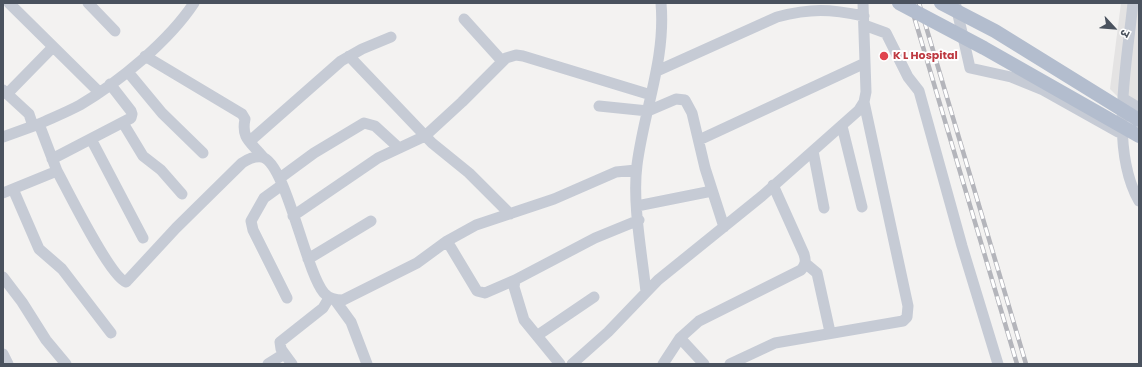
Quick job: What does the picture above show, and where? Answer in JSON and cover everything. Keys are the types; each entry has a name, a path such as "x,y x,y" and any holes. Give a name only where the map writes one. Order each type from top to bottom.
{"main road":[{"path":"899,3 984,48 1139,136"},
{"path":"941,3 995,31 1139,120"}],"street":[{"path":"9,3 99,92"},
{"path":"88,3 116,31"},
{"path":"3,137 36,125 80,105 128,72 185,17 194,3"},
{"path":"646,292 635,188 641,138 657,71 662,26 661,3"},
{"path":"572,364 608,332 646,292 724,227 859,110 864,102 866,92 863,3"},
{"path":"955,3 970,68 1011,77 1043,90 1122,134"},
{"path":"1133,3 1122,134 1129,181 1139,201"},
{"path":"657,71 777,17 795,12 833,10 864,20 886,33 908,77 919,92 962,246 998,364"},
{"path":"464,19 502,61"},
{"path":"250,141 349,56 391,37"},
{"path":"53,47 5,92 29,114 36,125 57,171 106,259 118,276 126,282 176,228 242,163 256,157 263,157"},
{"path":"145,56 242,114 245,119 243,131 263,157 269,161 281,182 319,285 323,292 332,299 351,322 367,364"},
{"path":"349,56 443,154 484,187 510,214"},
{"path":"293,216 378,158 426,136 502,61 511,56 522,56 651,96"},
{"path":"698,140 865,63"},
{"path":"128,72 162,113 203,153"},
{"path":"52,159 131,118 132,114 110,84"},
{"path":"599,106 648,110 676,99 685,100 692,113 712,190 724,227"},
{"path":"1124,99 1139,108"},
{"path":"730,364 775,343 830,332 903,321 907,317 908,312 864,102"},
{"path":"123,123 143,156 161,170 182,194"},
{"path":"287,298 253,230 251,221 264,198 314,153 364,123 375,126 399,148"},
{"path":"842,126 862,207"},
{"path":"91,139 143,238"},
{"path":"812,151 824,208"},
{"path":"332,299 343,300 417,263 447,241 476,225 554,199 616,172 636,170"},
{"path":"57,171 8,191 39,249 62,269 111,333"},
{"path":"663,364 680,338 693,325 708,315 801,270 805,263 804,254 773,185"},
{"path":"637,206 712,190"},
{"path":"447,241 477,292 486,293 515,280 595,238 639,220"},
{"path":"308,258 371,221"},
{"path":"805,263 816,273 830,332"},
{"path":"3,277 22,302 46,340 66,364"},
{"path":"515,280 514,287 522,315 560,364"},
{"path":"538,335 594,297"},
{"path":"292,364 279,345 282,338 323,308 332,299"},
{"path":"680,338 704,364"},
{"path":"3,354 8,364"},
{"path":"268,364 284,354"}],"shaded area":[{"path":"1121,3 1139,3 1139,118 1110,89"}],"railway":[{"path":"910,3 1017,364"},
{"path":"919,3 1026,364"}],"place":[{"name":"K L Hospital","path":"884,56"}]}
